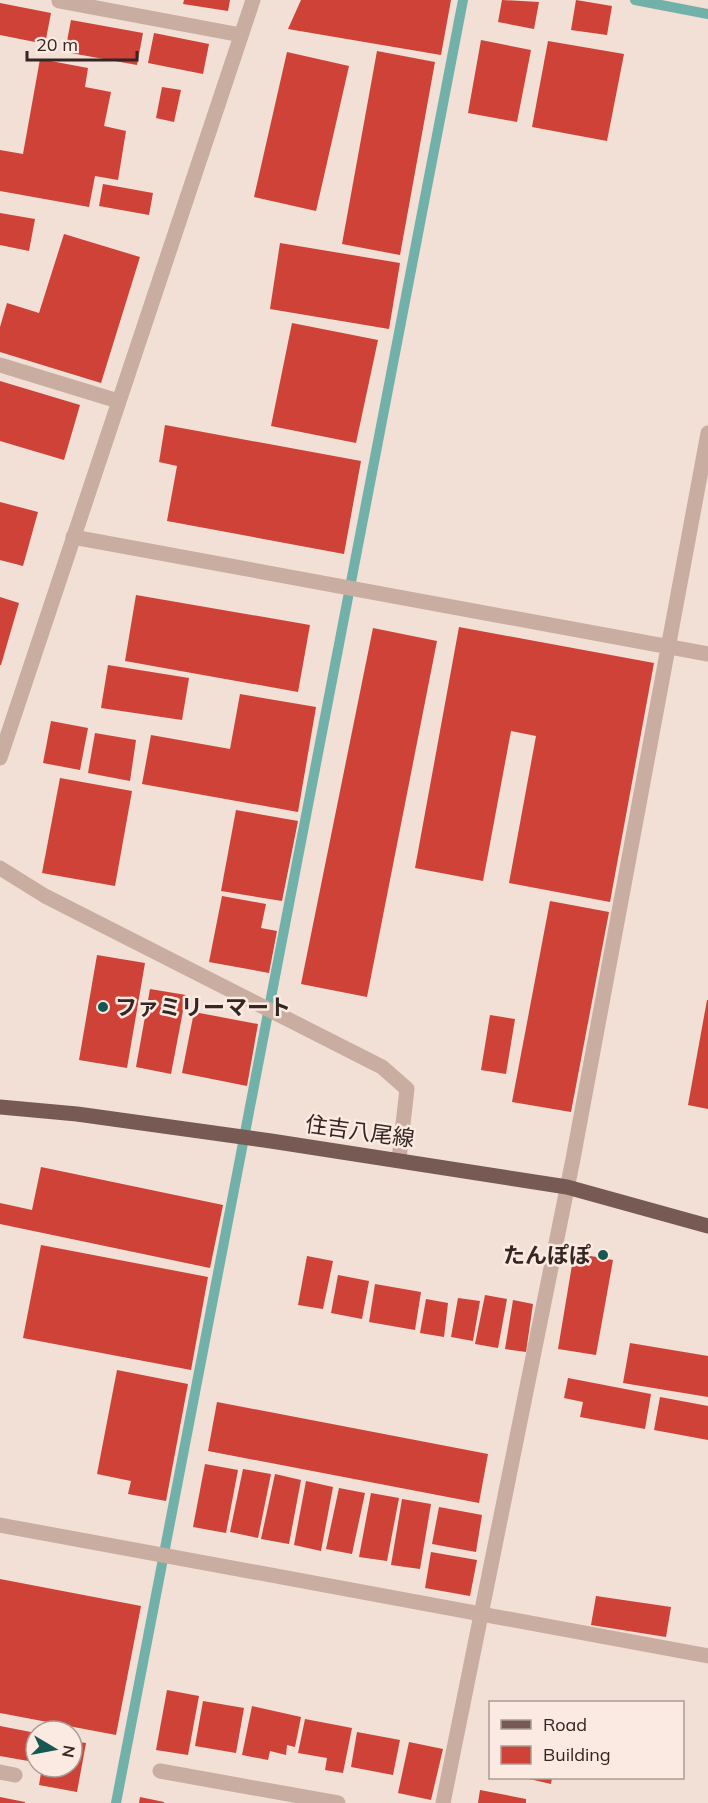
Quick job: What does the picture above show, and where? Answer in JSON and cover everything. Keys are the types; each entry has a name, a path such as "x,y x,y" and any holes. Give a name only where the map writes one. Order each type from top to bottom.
{"main road":[{"name":"住吉八尾線","path":"0,1107 76,1114 399,1159 567,1187 708,1226"}],"street":[{"path":"0,758 253,0"},
{"path":"59,1 241,35"},
{"path":"0,365 118,401"},
{"path":"443,1803 567,1187 708,433"},
{"path":"73,537 708,654"},
{"path":"0,868 45,896 382,1067 407,1089 399,1159"},
{"path":"0,1525 708,1656"},
{"path":"160,1771 338,1803"}],"building":[{"path":"184,0 230,0 228,11 183,4"},
{"path":"301,0 451,0 441,55 288,29"},
{"path":"502,0 539,2 534,29 498,22"},
{"path":"576,0 612,6 607,35 571,30"},
{"path":"0,3 51,13 45,44 0,35"},
{"path":"71,20 143,33 137,65 65,52"},
{"path":"154,33 209,44 203,74 148,63"},
{"path":"481,40 531,50 517,122 468,113"},
{"path":"548,41 624,54 607,141 532,127"},
{"path":"377,51 435,62 400,255 342,244"},
{"path":"287,52 349,66 316,211 254,197"},
{"path":"40,59 88,68 85,87 111,92 104,126 126,131 118,180 95,176 89,207 0,191 0,150 23,154"},
{"path":"162,87 181,90 174,122 156,118"},
{"path":"103,184 153,193 149,215 99,206"},
{"path":"0,213 35,219 29,251 0,245"},
{"path":"64,234 140,257 101,383 0,352 0,327 7,303 39,313"},
{"path":"280,243 400,263 389,329 270,309"},
{"path":"292,323 378,340 356,443 271,426"},
{"path":"0,381 80,405 64,460 0,441"},
{"path":"165,425 361,461 344,554 167,521 177,466 159,462"},
{"path":"0,502 38,512 23,566 0,560"},
{"path":"136,595 310,625 298,692 125,661"},
{"path":"0,597 19,603 1,665 0,665"},
{"path":"459,627 654,663 610,902 509,883 536,736 511,731 483,881 415,868"},
{"path":"373,628 437,641 367,997 301,984"},
{"path":"108,665 189,678 182,720 101,708"},
{"path":"240,694 316,707 298,812 142,784 151,735 230,749"},
{"path":"51,721 88,728 80,770 43,763"},
{"path":"95,733 136,740 130,781 88,773"},
{"path":"60,778 132,791 115,886 42,873"},
{"path":"236,810 298,821 282,901 221,891"},
{"path":"222,896 266,904 261,928 277,931 269,973 209,962"},
{"path":"550,901 609,912 571,1112 512,1102"},
{"path":"97,955 145,963 127,1068 79,1060"},
{"path":"150,989 186,995 171,1074 136,1067"},
{"path":"708,1000 708,1109 688,1105"},
{"path":"194,1012 258,1024 247,1086 182,1073"},
{"path":"490,1015 515,1019 506,1074 481,1070"},
{"path":"41,1167 223,1205 210,1268 0,1224 0,1203 32,1210"},
{"path":"41,1245 208,1277 191,1370 23,1338"},
{"path":"574,1253 613,1260 596,1355 558,1349"},
{"path":"307,1256 333,1261 323,1309 298,1305"},
{"path":"338,1275 369,1281 362,1319 331,1313"},
{"path":"375,1284 421,1292 415,1330 369,1322"},
{"path":"485,1295 507,1299 498,1348 475,1344"},
{"path":"458,1298 480,1301 473,1341 451,1337"},
{"path":"426,1299 448,1303 444,1337 420,1333"},
{"path":"513,1300 533,1304 526,1352 505,1349"},
{"path":"630,1343 708,1356 708,1397 623,1383"},
{"path":"117,1370 188,1384 166,1501 128,1494 131,1481 97,1474"},
{"path":"568,1378 651,1394 645,1429 580,1417 583,1402 564,1398"},
{"path":"660,1397 708,1406 708,1440 654,1430"},
{"path":"217,1402 488,1454 479,1503 208,1451"},
{"path":"205,1464 238,1470 226,1533 193,1527"},
{"path":"243,1469 271,1474 258,1538 230,1532"},
{"path":"275,1474 301,1480 289,1544 261,1539"},
{"path":"306,1481 333,1487 321,1551 294,1545"},
{"path":"339,1488 365,1493 352,1554 326,1549"},
{"path":"371,1493 399,1498 387,1561 359,1557"},
{"path":"402,1499 431,1504 420,1569 391,1565"},
{"path":"439,1507 482,1515 476,1552 432,1544"},
{"path":"431,1552 477,1560 470,1596 425,1588"},
{"path":"0,1579 141,1606 116,1735 84,1729 84,1719 32,1719 0,1713"},
{"path":"596,1596 671,1607 666,1637 591,1625"},
{"path":"167,1690 199,1696 188,1755 156,1750"},
{"path":"203,1701 244,1708 236,1753 195,1746"},
{"path":"252,1706 301,1717 295,1747 287,1745 286,1755 270,1751 268,1760 242,1755"},
{"path":"305,1719 352,1728 343,1773 325,1770 327,1758 298,1753"},
{"path":"0,1726 24,1731 24,1760 0,1756"},
{"path":"357,1732 400,1740 393,1775 351,1767"},
{"path":"409,1742 443,1749 431,1800 398,1793"},
{"path":"40,1779 79,1779 77,1792 39,1785"},
{"path":"529,1779 552,1779 551,1784"},
{"path":"480,1790 526,1799 526,1803 478,1803"},
{"path":"0,1797 25,1802 25,1803 0,1803"},
{"path":"140,1797 164,1802 164,1803 139,1803"}],"waterway":[{"path":"116,1803 463,0"},
{"path":"635,0 708,14"}],"place":[{"name":"ファミリーマート","path":"103,1007"},
{"name":"たんぽぽ","path":"603,1255"}]}
